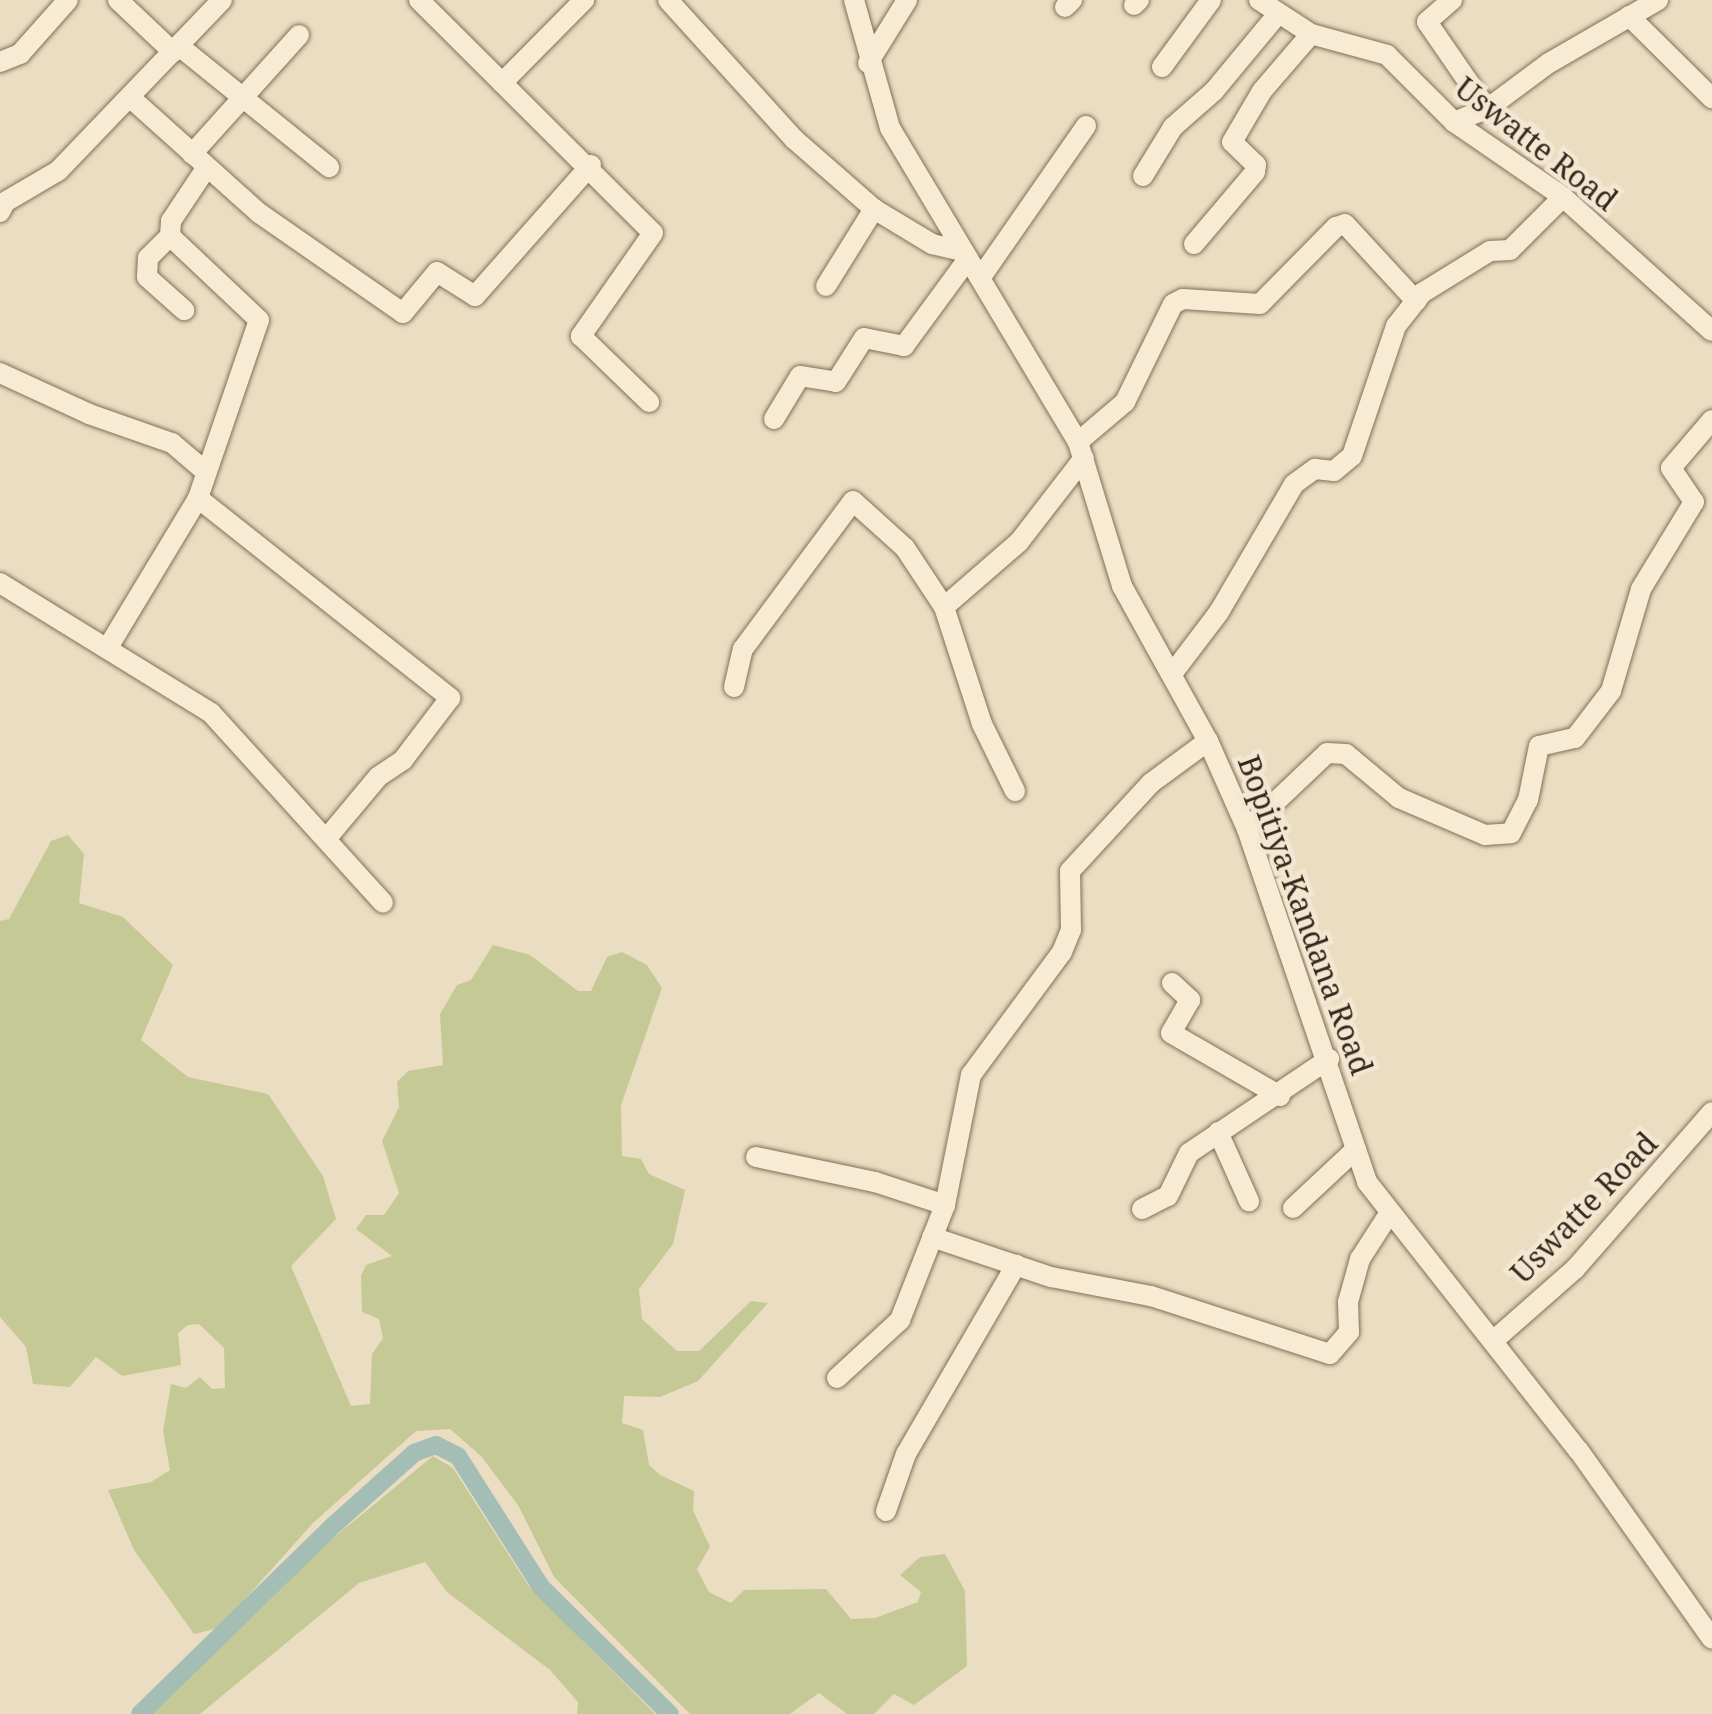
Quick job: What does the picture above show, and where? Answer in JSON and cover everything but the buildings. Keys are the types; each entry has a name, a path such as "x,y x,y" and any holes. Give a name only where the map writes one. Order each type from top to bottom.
{"street":[{"path":"0,62 20,54 68,0"},
{"path":"118,0 329,168"},
{"path":"0,212 5,202 58,171 134,100 222,0"},
{"path":"419,0 591,165 653,233 581,336 650,402"},
{"path":"502,83 584,0"},
{"path":"668,0 794,139 874,209 920,238 966,255 904,346 864,338 836,382 800,376 774,419"},
{"name":"Bopitiya-Kandana Road","path":"854,0 868,63 890,128 1081,450 1122,586 1208,740 1246,828 1356,1149 1389,1214 1493,1341 1712,1639"},
{"path":"868,63 906,0"},
{"path":"1162,67 1211,0"},
{"name":"Uswatte Road","path":"1258,0 1276,16 1311,34 1387,55 1454,122 1563,197 1712,331"},
{"path":"1452,0 1427,22 1487,109"},
{"path":"1454,122 1487,109 1658,0"},
{"path":"1143,176 1173,127 1214,91 1276,16"},
{"path":"1629,16 1712,98"},
{"path":"1194,244 1255,172 1256,165 1232,142 1262,91 1311,34"},
{"path":"184,310 147,277 148,258 170,236 171,221 200,160 243,98 299,35"},
{"path":"134,100 260,214 403,314 437,272 475,296 591,165"},
{"path":"981,276 1086,126"},
{"path":"1172,674 1219,612 1294,484 1315,469 1334,472 1352,456 1396,326 1416,301 1490,251 1510,250 1563,197"},
{"path":"826,286 874,209"},
{"path":"944,607 1019,542 1081,450 1125,402 1174,304 1183,298 1260,304 1336,227 1345,224 1416,301"},
{"path":"107,649 198,498 259,320 170,236"},
{"path":"0,372 89,414 172,443 206,472"},
{"path":"1246,828 1327,752 1346,754 1399,798 1485,836 1511,833 1528,800 1539,746 1575,738 1611,691 1641,589 1694,502 1671,468 1712,420"},
{"path":"198,498 450,698 402,760 378,777 327,838"},
{"path":"734,687 743,650 853,501 904,548 944,607 982,724 1015,791"},
{"path":"0,583 211,713 383,903"},
{"path":"837,1378 900,1320 945,1205 971,1075 1062,952 1071,930 1070,870 1152,783 1208,740"},
{"path":"1172,983 1190,1000 1171,1034 1280,1096"},
{"path":"1142,1209 1168,1196 1189,1152 1280,1096 1328,1059"},
{"name":"Uswatte Road","path":"1493,1341 1575,1269 1712,1112"},
{"path":"1218,1132 1249,1201"},
{"path":"1293,1208 1356,1149"},
{"path":"756,1158 875,1182 945,1205"},
{"path":"932,1236 1016,1266 1151,1296 1330,1354 1349,1332 1348,1302 1360,1260 1389,1214"},
{"path":"886,1512 906,1454 1016,1266"}],"green space":[{"path":"68,835 84,854 79,903 123,917 173,965 141,1040 188,1077 268,1094 323,1176 336,1219 291,1266 351,1406 370,1404 372,1354 383,1338 379,1319 362,1312 361,1276 366,1265 392,1256 356,1229 366,1215 384,1215 399,1193 382,1141 399,1107 397,1082 408,1071 443,1065 440,1014 457,985 471,980 493,945 530,955 578,991 591,991 607,957 622,952 647,965 662,988 621,1105 622,1156 641,1159 649,1174 685,1190 673,1244 639,1289 642,1319 677,1351 699,1351 751,1301 768,1303 698,1381 660,1397 624,1396 622,1423 643,1430 649,1465 660,1475 694,1491 693,1510 710,1547 697,1569 709,1592 731,1603 744,1590 826,1589 851,1619 875,1618 918,1602 921,1592 900,1575 920,1557 945,1554 965,1591 967,1666 914,1705 894,1694 874,1714 847,1714 819,1693 790,1714 690,1714 554,1577 518,1505 481,1456 450,1429 416,1431 313,1523 219,1628 194,1634 134,1550 108,1490 151,1482 170,1470 163,1431 171,1384 186,1388 200,1377 212,1389 225,1388 224,1348 199,1324 188,1325 178,1333 181,1365 122,1376 96,1357 70,1387 33,1384 26,1347 0,1317 0,921 9,919 51,841"},
{"path":"433,1456 453,1468 528,1585 655,1714 577,1714 578,1702 550,1670 447,1592 425,1562 359,1583 200,1714 148,1714 332,1539"}],"waterway":[{"path":"140,1714 335,1524 414,1453 436,1445 458,1456 541,1587 670,1714"}]}
